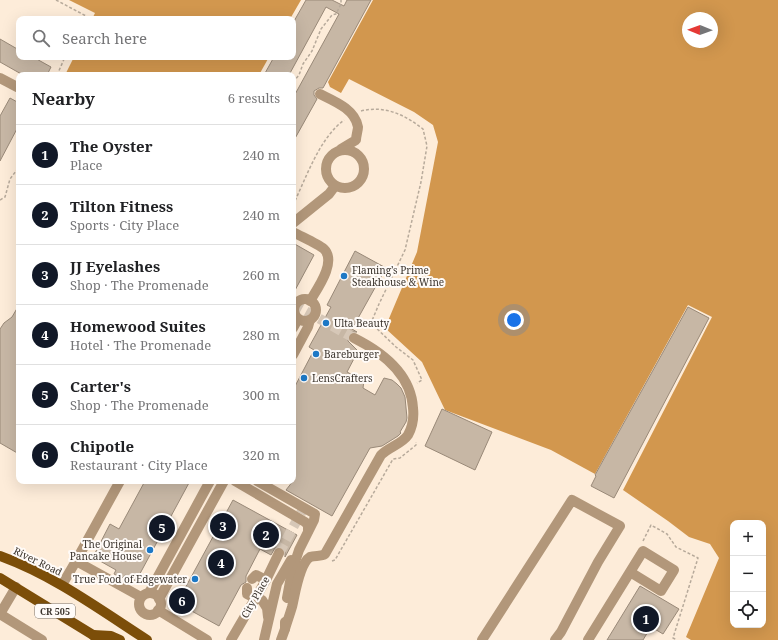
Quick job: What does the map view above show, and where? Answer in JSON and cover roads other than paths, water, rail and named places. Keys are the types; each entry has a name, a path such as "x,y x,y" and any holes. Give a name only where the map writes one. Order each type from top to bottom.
{"main road":[{"name":"River Road","path":"0,556 62,585 147,640"},
{"name":"CR 505","path":"0,578 95,638"},
{"path":"95,638 111,636 120,640"}],"street":[{"path":"0,90 3,79 16,86"},
{"path":"320,94 344,107 352,114 358,127 356,140 364,166 362,179 351,187 343,188 335,186 325,173 325,165 328,158 334,152 356,140"},
{"path":"341,149 356,153 361,158"},
{"path":"296,221 329,194 335,186"},
{"path":"296,234 324,249 328,258 328,266 310,301"},
{"path":"296,304 303,300 310,301 314,306 315,312 296,349"},
{"path":"296,323 310,320"},
{"path":"247,588 247,594 262,600 267,608 269,624 284,628 292,607 298,580 308,558 312,556 323,556 325,554 381,455 385,450 406,438 413,424 413,402 404,379 396,367 370,346 354,338"},
{"path":"62,585 118,484"},
{"path":"208,484 139,605 143,612 151,614 158,610 160,602 159,598 222,484"},
{"path":"240,484 305,522 308,525 308,532"},
{"name":"City Place","path":"262,484 315,514 314,520 308,532 277,584 269,624 264,640"},
{"path":"482,640 572,500 620,526 598,562 561,632 555,640"},
{"name":"City Place","path":"281,640 284,628 285,609 289,586 298,550"},
{"name":"City Place","path":"231,640 266,580 279,553"},
{"path":"76,561 145,595 153,593 159,598"},
{"path":"588,640 630,572"},
{"path":"252,579 256,575 266,580"},
{"path":"16,587 0,614 42,640"},
{"path":"158,610 207,640"}],"tunnel":[{"path":"296,306 354,338"},
{"path":"279,553 307,502"}],"place":[{"name":"Flaming’s Prime Steakhouse & Wine","path":"344,276"},
{"name":"Ulta Beauty","path":"326,323"},
{"name":"Bareburger","path":"316,354"},
{"name":"LensCrafters","path":"304,378"},
{"name":"JJ Eyelashes","path":"223,526"},
{"name":"Carter's","path":"162,528"},
{"name":"Tilton Fitness","path":"266,535"},
{"name":"The Original Pancake House","path":"150,550"},
{"name":"Homewood Suites","path":"221,563"},
{"name":"True Food of Edgewater","path":"195,579"},
{"name":"Chipotle","path":"182,601"},
{"name":"The Oyster","path":"646,619"}]}
